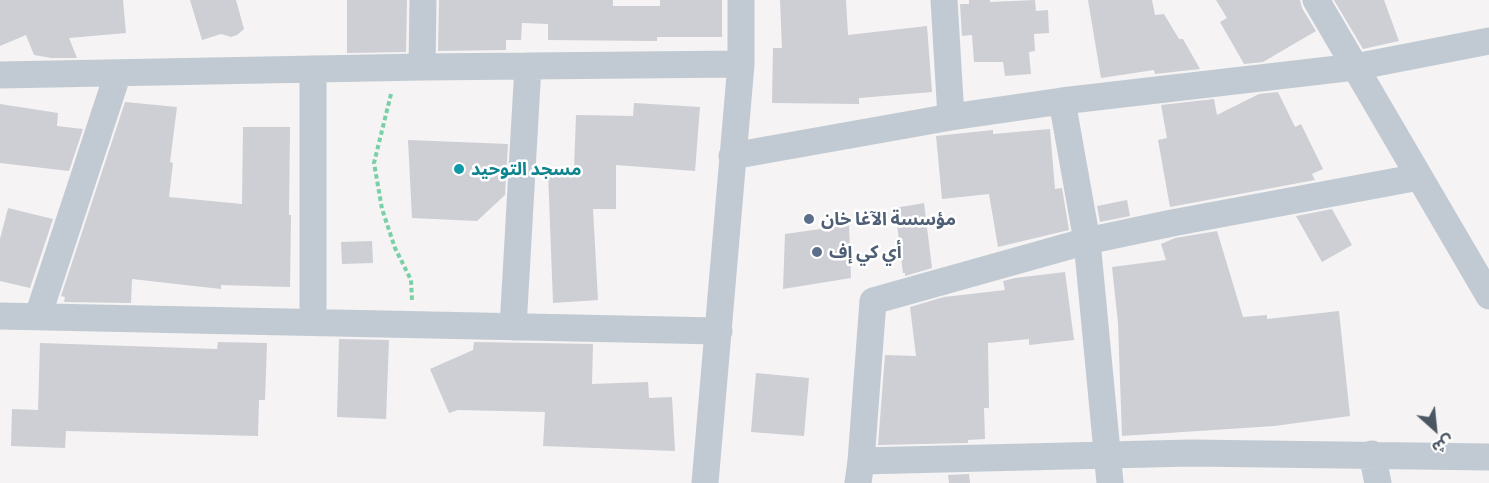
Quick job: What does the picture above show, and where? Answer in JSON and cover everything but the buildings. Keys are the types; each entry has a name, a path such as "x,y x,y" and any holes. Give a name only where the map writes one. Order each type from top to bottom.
{"street":[{"path":"411,67 423,0"},
{"path":"705,483 741,64 741,0"},
{"path":"944,0 951,117"},
{"path":"1316,0 1489,296"},
{"path":"732,156 951,117 1062,101 1355,67 1489,41"},
{"path":"0,75 411,67 741,64"},
{"path":"513,327 528,66"},
{"path":"313,69 313,322"},
{"path":"38,316 118,73"},
{"path":"1062,101 1087,241 1110,483"},
{"path":"1419,177 1087,241 873,301 860,472 1108,454 1372,454 1489,457"},
{"path":"0,316 719,331"},
{"path":"1372,454 1378,483"}],"path":[{"path":"411,67 394,84 374,163 382,209 395,248 411,280 414,324"}],"place":[{"name":"مسجد التوحيد","path":"459,169"},
{"name":"مؤسسة الآغا خان","path":"809,219"},
{"name":"أي كي إف","path":"817,252"}]}
